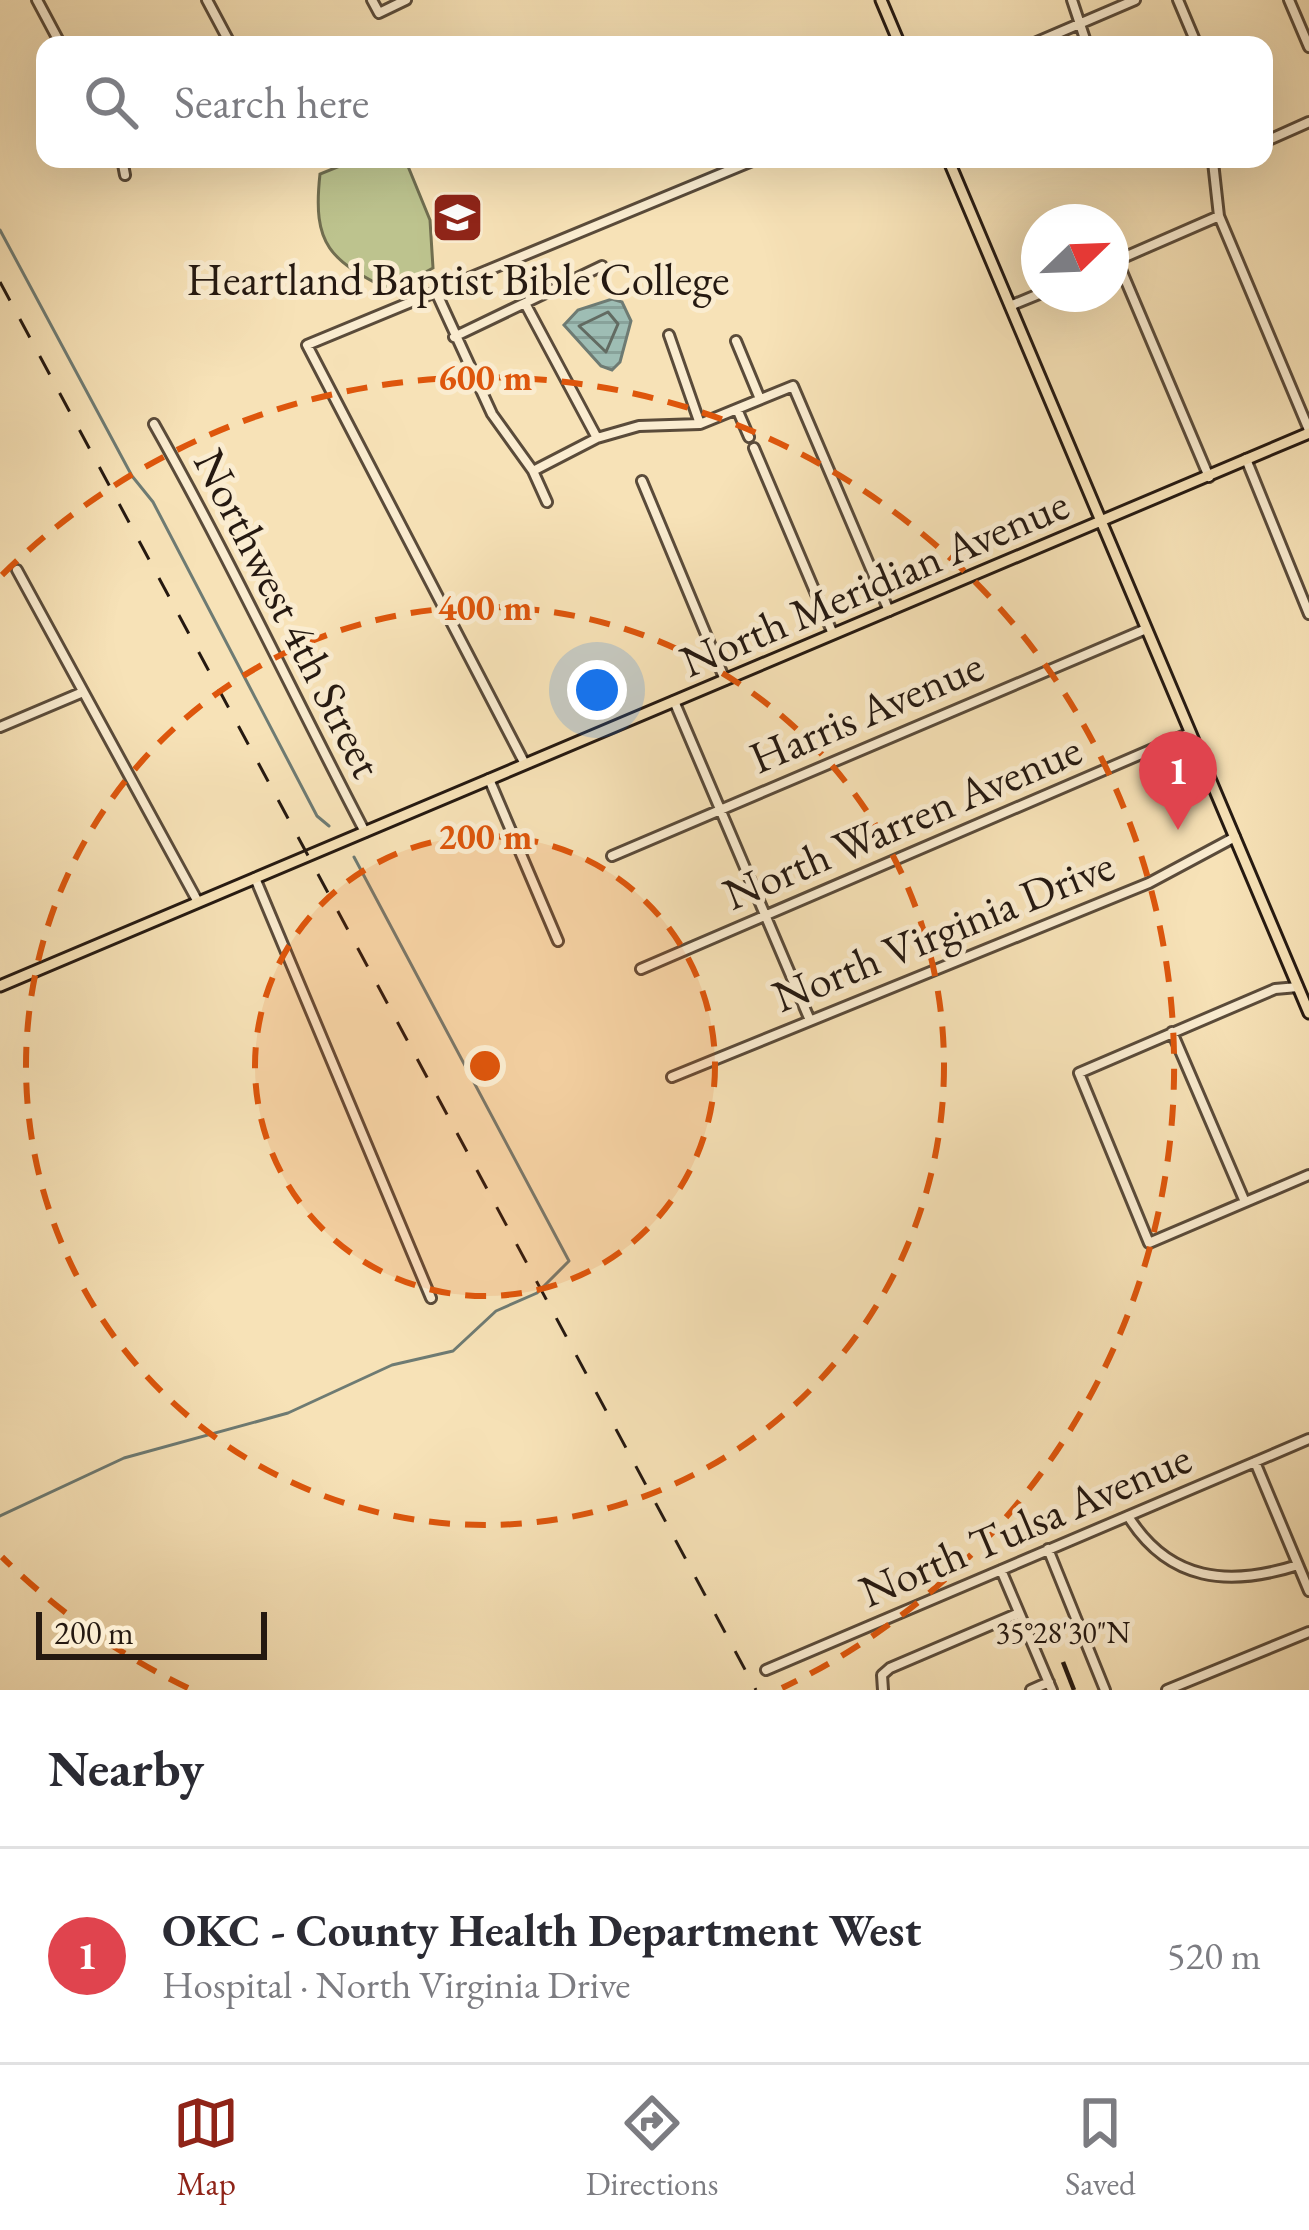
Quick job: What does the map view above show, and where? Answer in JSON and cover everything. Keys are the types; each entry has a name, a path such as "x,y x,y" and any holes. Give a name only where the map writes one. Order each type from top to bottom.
{"main road":[{"path":"880,0 896,36"},
{"path":"952,168 1309,1013"},
{"name":"North Meridian Avenue","path":"0,986 1101,524 1309,431"}],"street":[{"path":"37,0 57,36"},
{"path":"206,0 226,36"},
{"path":"371,0 379,13 406,0"},
{"path":"1072,0 1083,36"},
{"path":"1052,36 1135,0"},
{"path":"1178,0 1193,36"},
{"path":"1289,0 1309,47"},
{"path":"1273,138 1309,122"},
{"path":"124,168 125,175"},
{"path":"525,764 307,345 735,168"},
{"path":"1217,168 1219,216 1309,431"},
{"path":"1129,255 1219,216"},
{"path":"454,337 527,307 536,296 602,266"},
{"path":"436,291 492,414 532,471 547,502"},
{"path":"1129,295 1208,477"},
{"path":"1010,306 1021,301"},
{"path":"527,307 597,438"},
{"path":"669,335 700,424"},
{"path":"736,341 760,399"},
{"path":"532,471 597,438 639,425 700,424 793,386 890,610"},
{"path":"737,410 749,437"},
{"name":"Northwest 4th Street","path":"154,424 214,530 240,594 364,832"},
{"path":"754,448 833,634"},
{"path":"1246,459 1309,614"},
{"path":"642,481 725,680"},
{"path":"17,570 198,902"},
{"name":"Harris Avenue","path":"612,856 1146,629"},
{"path":"0,727 83,692"},
{"path":"674,701 809,1018"},
{"name":"North Warren Avenue","path":"640,969 1190,733"},
{"path":"489,779 558,941"},
{"name":"North Virginia Drive","path":"672,1077 1149,883 1235,837"},
{"path":"255,878 431,1298"},
{"path":"1298,987 1275,989 1079,1073 1149,1243 1309,1175"},
{"path":"1172,1032 1246,1202"},
{"name":"North Tulsa Avenue","path":"766,1670 1309,1439"},
{"path":"1256,1462 1309,1591"},
{"path":"1127,1516 1142,1540 1168,1562 1220,1578 1254,1579 1298,1565"},
{"path":"1048,1550 1106,1690"},
{"path":"1001,1570 1051,1686 1031,1690"},
{"path":"884,1690 882,1675 1019,1613"},
{"path":"1167,1690 1309,1632"}],"green space":[{"path":"335,168 409,168 430,220 433,268 391,291 353,270 323,234 320,174"}],"water":[{"path":"612,299 622,302 631,321 620,362 612,370 601,366 564,325 578,310"}],"waterway":[{"path":"0,230 132,476 153,502 317,816 329,826"},
{"path":"0,1516 124,1458 288,1413 392,1365 453,1351 496,1311 537,1293 569,1261 354,857"}],"railway":[{"path":"0,282 756,1690"}],"place":[{"name":"Heartland Baptist Bible College","path":"458,218"},
{"name":"OKC - County Health Department West","path":"1178,830"}]}
